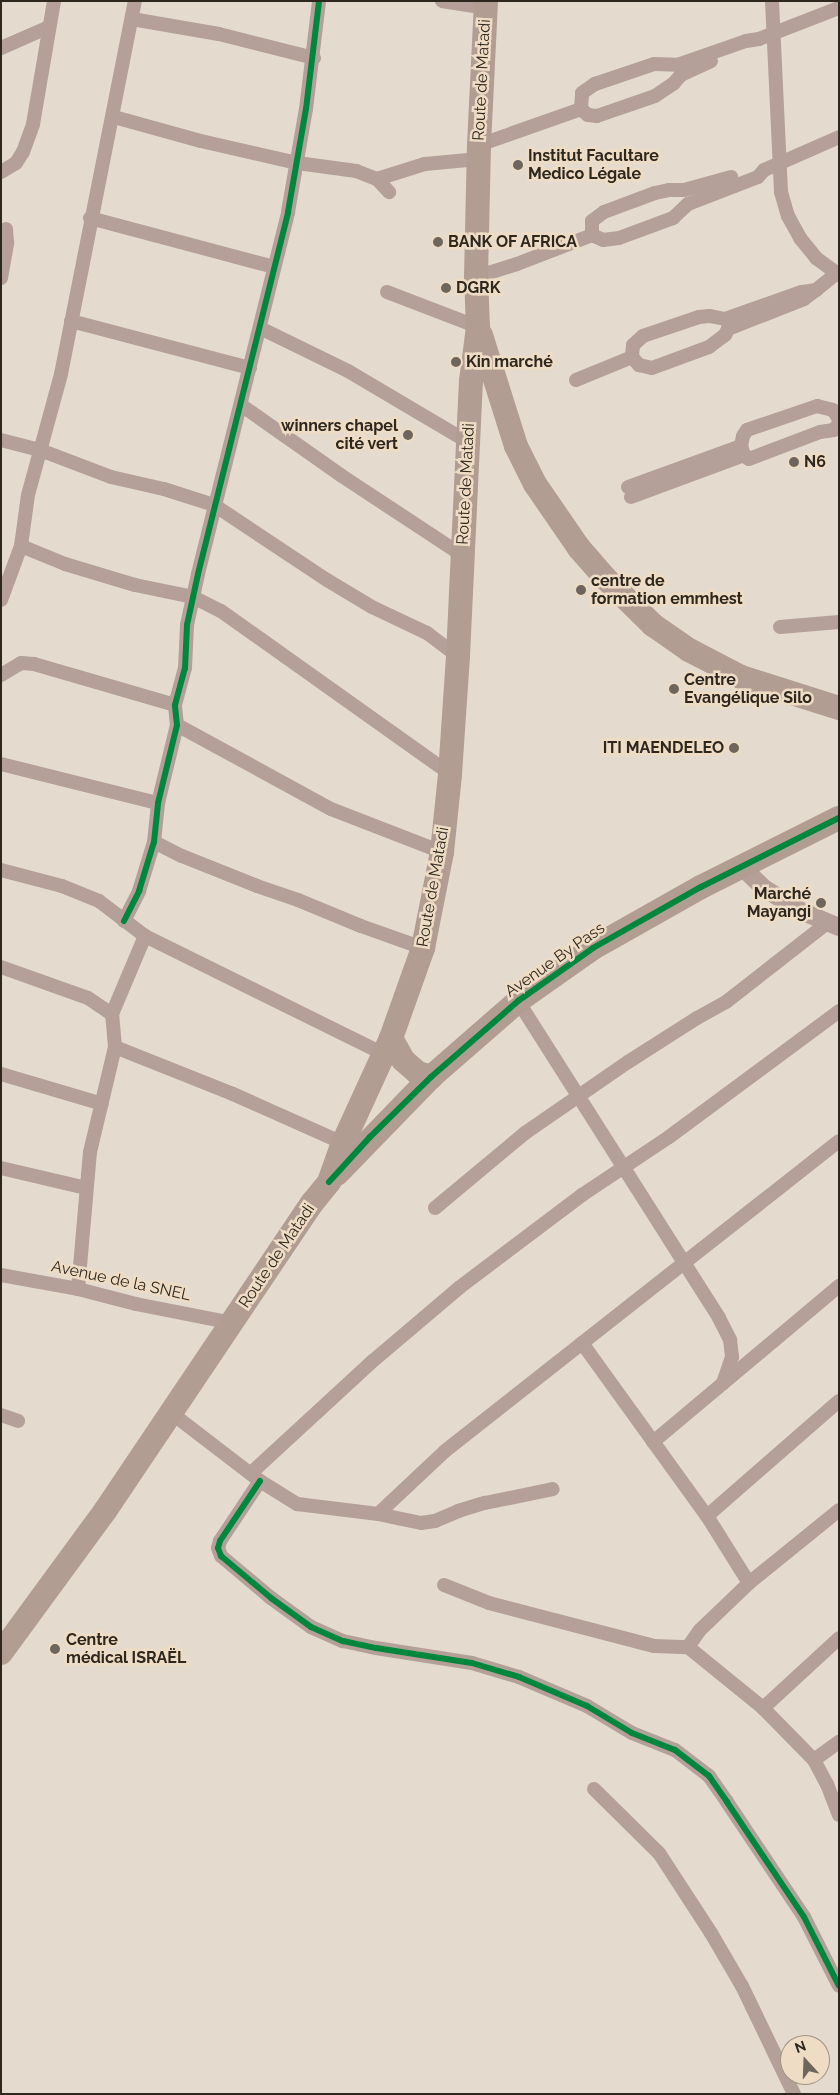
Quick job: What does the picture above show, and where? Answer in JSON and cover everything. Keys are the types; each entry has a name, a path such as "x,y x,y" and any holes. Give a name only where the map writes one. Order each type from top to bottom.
{"highway":[{"name":"Route de Matadi","path":"1,1653 105,1510 313,1202 330,1182 343,1143 388,1046 423,948 442,852 450,774 458,656 471,381 478,327 476,277 479,152 486,5"},
{"path":"478,327 516,446 535,484 579,548 606,579 653,625 689,650 741,678 839,708"},
{"name":"Avenue By Pass","path":"330,1182 370,1137 431,1077 518,1001 593,948 741,866 839,818"},
{"path":"388,1046 418,1073 431,1077"}],"street":[{"path":"1,172 16,163 23,152 33,124 54,1"},
{"path":"1,600 21,546 28,495 61,374 90,218 114,117 135,1"},
{"path":"124,921 139,891 154,842 158,803 177,725 175,705 185,668 187,625 214,504 260,328 297,163 314,58 319,1"},
{"path":"442,1 486,5"},
{"path":"726,324 725,335 709,347 652,368 638,365 632,357 632,345 643,336 699,317 709,316 726,324 804,299 838,274 816,258 794,228 781,192 772,1"},
{"path":"581,109 582,93 595,84 654,64 679,70 746,41 774,34 839,8"},
{"path":"132,19 220,34 314,58"},
{"path":"1,48 49,27"},
{"path":"581,109 588,115 598,116 655,96 674,83 679,70"},
{"path":"377,179 425,164 479,152 581,109"},
{"path":"114,117 201,141 297,163 356,171 377,179 389,192"},
{"path":"476,277 517,264 592,235 603,240 619,238 672,218 688,204 758,177 764,170 839,137"},
{"path":"794,157 811,157 839,147"},
{"path":"592,235 592,221 604,212 654,193 684,190 720,181 756,168 764,170"},
{"path":"684,190 688,204"},
{"path":"90,218 274,267"},
{"path":"1,278 7,243 6,229"},
{"path":"387,292 478,327"},
{"path":"71,321 250,368"},
{"path":"260,328 348,371 468,442"},
{"path":"576,380 632,357"},
{"path":"241,405 342,476 462,555"},
{"path":"818,406 829,408 838,417 834,430 820,432 750,459 742,450 743,436 747,430 818,406"},
{"path":"1,440 40,450 111,477 164,489 214,504 327,580 372,607 428,633 458,656"},
{"path":"629,492 742,450"},
{"path":"21,546 65,564 135,585 193,597 221,610 450,774"},
{"path":"780,627 839,622"},
{"path":"1,675 21,663 34,664 175,705"},
{"path":"177,725 331,809 442,852"},
{"path":"1,764 158,803"},
{"path":"154,842 182,856 257,886 423,948"},
{"path":"435,1208 525,1134 697,1018 726,1002 833,925 764,889 741,866"},
{"path":"1,870 70,889 99,901 145,936 388,1046"},
{"path":"78,1289 90,1152 116,1047 112,1014 145,936"},
{"path":"1,967 88,998 112,1014"},
{"path":"518,1001 708,1299 730,1340 732,1358 722,1383"},
{"path":"839,1012 460,1287 374,1360 256,1477 220,1541 218,1548 221,1556 271,1598 311,1627 343,1640 376,1648 472,1663 519,1677 587,1706 632,1733 675,1750 709,1776 728,1802 804,1917 839,1986"},
{"path":"116,1047 234,1094 343,1143"},
{"path":"1,1074 102,1104"},
{"path":"378,1514 445,1451 839,1141"},
{"path":"1,1168 86,1188"},
{"name":"Avenue de la SNEL","path":"1,1275 78,1289 136,1304 233,1323"},
{"path":"653,1442 839,1286"},
{"path":"582,1343 707,1516 749,1583"},
{"path":"707,1516 839,1401"},
{"path":"170,1412 256,1477 297,1504 378,1514 421,1523 435,1522 458,1511 523,1494 553,1489"},
{"path":"1,1415 18,1422"},
{"path":"688,1647 700,1630 749,1583 839,1510"},
{"path":"444,1585 489,1603 654,1646 688,1647 763,1708 814,1760 827,1784 839,1815"},
{"path":"763,1708 839,1638"},
{"path":"814,1760 839,1742"},
{"path":"594,1789 659,1853 711,1933 742,1986 794,2094"}],"cycle path":[{"path":"124,921 139,891 154,842 158,803 177,725 175,705 185,668 187,625 288,212 306,109 319,1"},
{"path":"329,1182 370,1137 431,1077 518,1001 593,948 701,887 839,818"},
{"path":"260,1481 220,1541 218,1548 221,1556 271,1598 311,1627 343,1641 472,1663 519,1677 587,1706 632,1733 675,1750 709,1776 804,1917 839,1986"}],"place":[{"name":"Institut Facultare Medico Légale","path":"518,165"},
{"name":"BANK OF AFRICA","path":"438,242"},
{"name":"DGRK","path":"446,288"},
{"name":"Kin marché","path":"456,362"},
{"name":"winners chapel cité vert","path":"408,435"},
{"name":"N6","path":"794,462"},
{"name":"centre de formation emmhest","path":"581,590"},
{"name":"Centre Evangélique Silo","path":"674,689"},
{"name":"ITI MAENDELEO","path":"734,748"},
{"name":"Marché Mayangi","path":"821,903"},
{"name":"Centre médical ISRAËL","path":"55,1649"}]}
